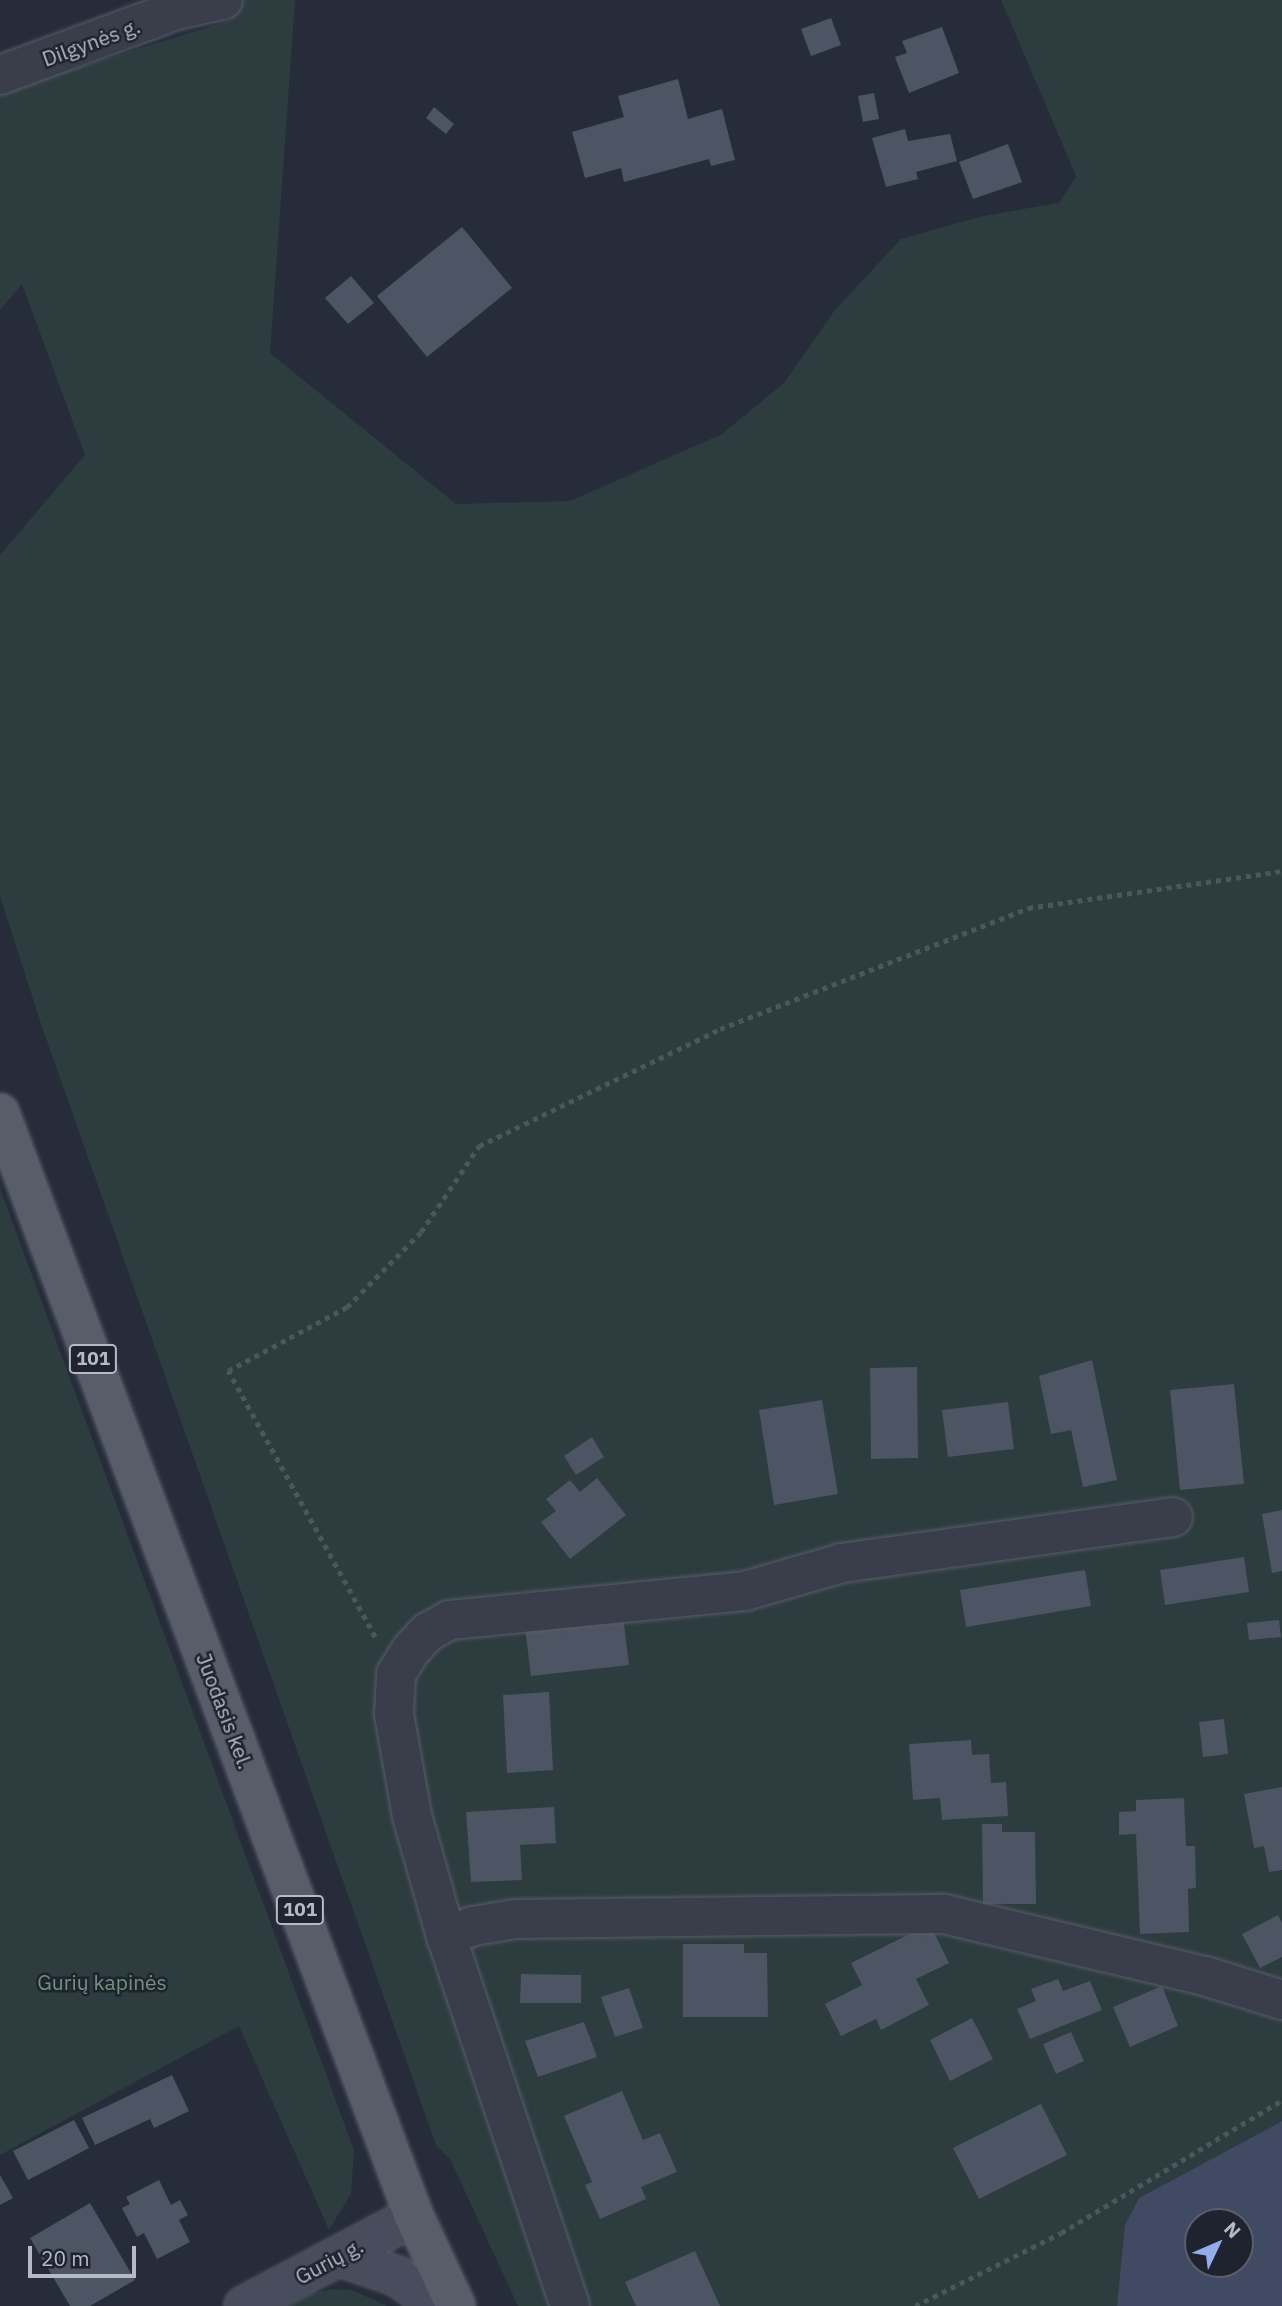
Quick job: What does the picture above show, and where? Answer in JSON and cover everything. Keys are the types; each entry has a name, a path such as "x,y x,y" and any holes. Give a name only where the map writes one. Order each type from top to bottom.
{"main road":[{"name":"Juodasis kel.","path":"0,1114 414,2216 456,2306"}],"street":[{"name":"Dilgynės g.","path":"0,75 177,10 223,0"},
{"path":"570,2306 446,1936 410,1803 394,1714 396,1674 428,1632 450,1620 746,1591 842,1563 1173,1517"},
{"path":"446,1936 473,1926 515,1919 944,1914 1205,1976 1282,2000"},
{"name":"Gurių g.","path":"244,2306 414,2216"},
{"path":"338,2256 397,2276 438,2306"}],"path":[{"path":"396,1674 228,1371 347,1307 421,1232 479,1146 720,1029 1028,908 1282,871"},
{"path":"915,2306 1060,2234 1282,2100"}],"green space":[{"path":"225,0 295,0 270,353 456,504 570,501 722,434 784,383 835,310 901,239 983,216 1059,203 1076,176 1001,0 1282,0 1282,2121 1139,2198 1117,2306 518,2306 450,2159 436,2145 41,1024 0,896 0,555 85,455 22,284 0,310 0,92 231,20"},
{"name":"Gurių kapinės","path":"0,1188 354,2150 351,2194 329,2230 239,2026 0,2155"},
{"path":"333,2289 352,2290 387,2306 289,2306 312,2293"}],"water":[{"path":"1282,2121 1282,2306 1117,2306 1125,2225 1139,2198"}],"building":[{"path":"831,18 841,45 811,56 801,29"},
{"path":"942,27 959,73 909,93 895,57 907,53 902,41"},
{"path":"678,79 688,119 722,109 735,160 711,166 709,159 624,182 621,168 585,178 572,132 624,117 618,96"},
{"path":"874,93 879,119 863,122 858,96"},
{"path":"434,107 454,124 446,134 426,118"},
{"path":"905,129 908,141 950,134 957,161 916,172 918,179 886,187 872,138"},
{"path":"1008,144 1022,182 973,199 959,162"},
{"path":"462,227 512,288 427,357 377,296"},
{"path":"351,276 374,303 348,324 325,298"},
{"path":"1092,1360 1117,1480 1083,1487 1071,1430 1051,1434 1039,1376"},
{"path":"917,1367 918,1458 871,1459 870,1368"},
{"path":"1234,1384 1244,1484 1180,1490 1170,1390"},
{"path":"822,1400 838,1494 774,1505 759,1410"},
{"path":"1008,1402 1014,1449 948,1457 942,1410"},
{"path":"592,1437 604,1457 576,1475 564,1456"},
{"path":"597,1478 626,1515 570,1559 541,1522 556,1511 546,1499 570,1480 580,1492"},
{"path":"1282,1510 1282,1571 1272,1573 1262,1514"},
{"path":"1244,1557 1249,1592 1165,1605 1160,1570"},
{"path":"1085,1570 1091,1606 966,1627 960,1590"},
{"path":"623,1617 629,1665 531,1676 525,1628"},
{"path":"1279,1620 1281,1637 1249,1640 1247,1623"},
{"path":"549,1692 553,1770 507,1773 503,1695"},
{"path":"1224,1719 1228,1754 1203,1757 1199,1722"},
{"path":"971,1740 972,1755 989,1754 991,1783 1006,1782 1008,1816 942,1820 940,1798 913,1800 909,1744"},
{"path":"1282,1787 1282,1870 1269,1872 1264,1846 1254,1848 1244,1794"},
{"path":"1184,1798 1186,1846 1195,1846 1196,1888 1188,1889 1189,1932 1140,1934 1136,1834 1119,1835 1119,1812 1136,1811 1136,1800"},
{"path":"554,1807 556,1843 520,1845 522,1880 471,1882 466,1812"},
{"path":"982,1824 1002,1824 1002,1832 1035,1832 1036,1904 983,1904"},
{"path":"1278,1915 1282,1923 1282,1957 1260,1968 1242,1934"},
{"path":"930,1924 949,1963 916,1979 929,2005 881,2030 876,2019 841,2036 825,2004 862,1985 851,1963"},
{"path":"683,1944 744,1944 744,1953 767,1953 768,2017 683,2017"},
{"path":"521,1974 581,1975 581,2003 520,2003"},
{"path":"1058,1979 1063,1991 1090,1981 1102,2010 1030,2039 1017,2009 1036,2001 1031,1989"},
{"path":"1162,1986 1178,2026 1130,2047 1113,2007"},
{"path":"629,1988 643,2028 615,2037 601,1997"},
{"path":"972,2018 993,2059 950,2081 930,2040"},
{"path":"584,2022 597,2057 538,2077 525,2041"},
{"path":"1071,2032 1084,2061 1056,2074 1043,2044"},
{"path":"172,2075 189,2111 154,2128 150,2119 95,2145 82,2118"},
{"path":"622,2091 643,2140 660,2133 677,2172 641,2187 646,2199 600,2219 585,2185 592,2182 564,2116"},
{"path":"1041,2104 1067,2155 979,2199 953,2148"},
{"path":"74,2120 89,2148 28,2180 13,2151"},
{"path":"0,2175 13,2198 0,2205"},
{"path":"159,2180 171,2205 180,2200 188,2215 179,2220 190,2242 157,2259 144,2233 137,2237 122,2208 130,2204 126,2197"},
{"path":"90,2203 135,2280 90,2306 70,2306 30,2238"},
{"path":"695,2251 720,2306 636,2306 625,2282"}]}
